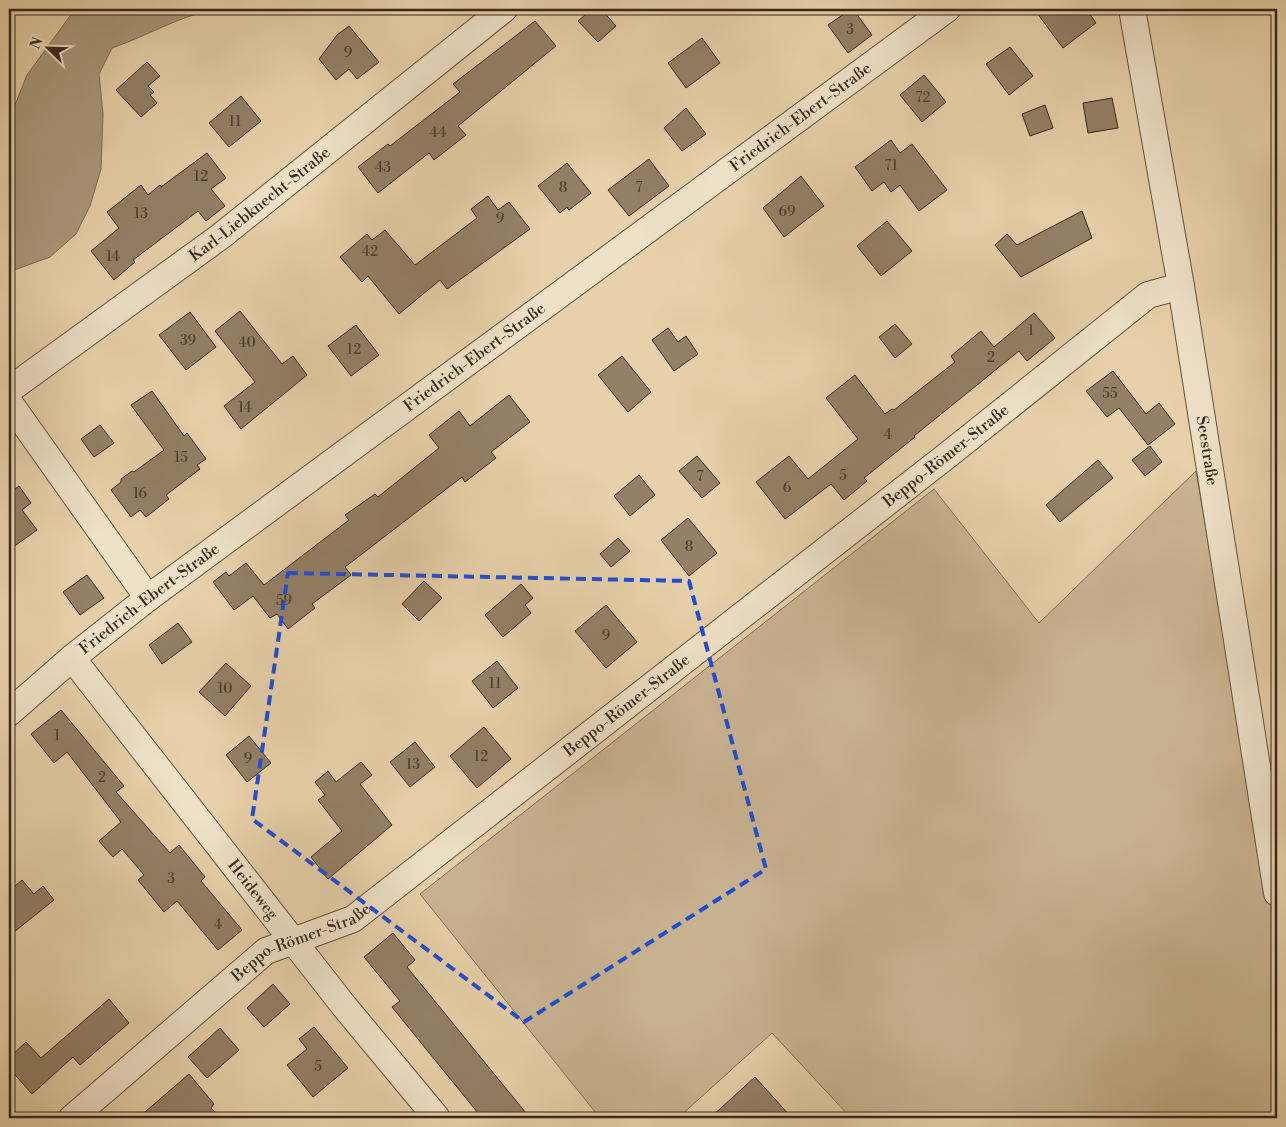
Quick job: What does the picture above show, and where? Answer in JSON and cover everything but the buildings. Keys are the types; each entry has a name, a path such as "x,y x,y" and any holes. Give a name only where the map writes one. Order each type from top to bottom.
{"street":[{"name":"Karl-Liebknecht-Straße","path":"9,390 221,236 504,9"},
{"name":"Friedrich-Ebert-Straße","path":"9,713 72,658 148,598 947,9"},
{"name":"Seestraße","path":"1132,9 1181,286 1277,893"},
{"name":"Beppo-Römer-Straße","path":"72,1118 266,951 353,919 949,454 1148,295 1181,286"},
{"path":"9,402 148,598"},
{"name":"Heideweg","path":"72,658 344,1006 437,1118"}],"highlighted area":[{"path":"288,573 689,581 766,869 524,1022 252,819"}],"shaded area":[{"path":"75,9 216,9 189,16 112,48 99,74 103,114 101,169 90,206 76,234 50,257 9,272 9,120 27,75"},
{"path":"1196,471 1277,942 1277,1118 851,1118 772,1033 678,1118 600,1118 420,894 934,489 1039,623"}]}
